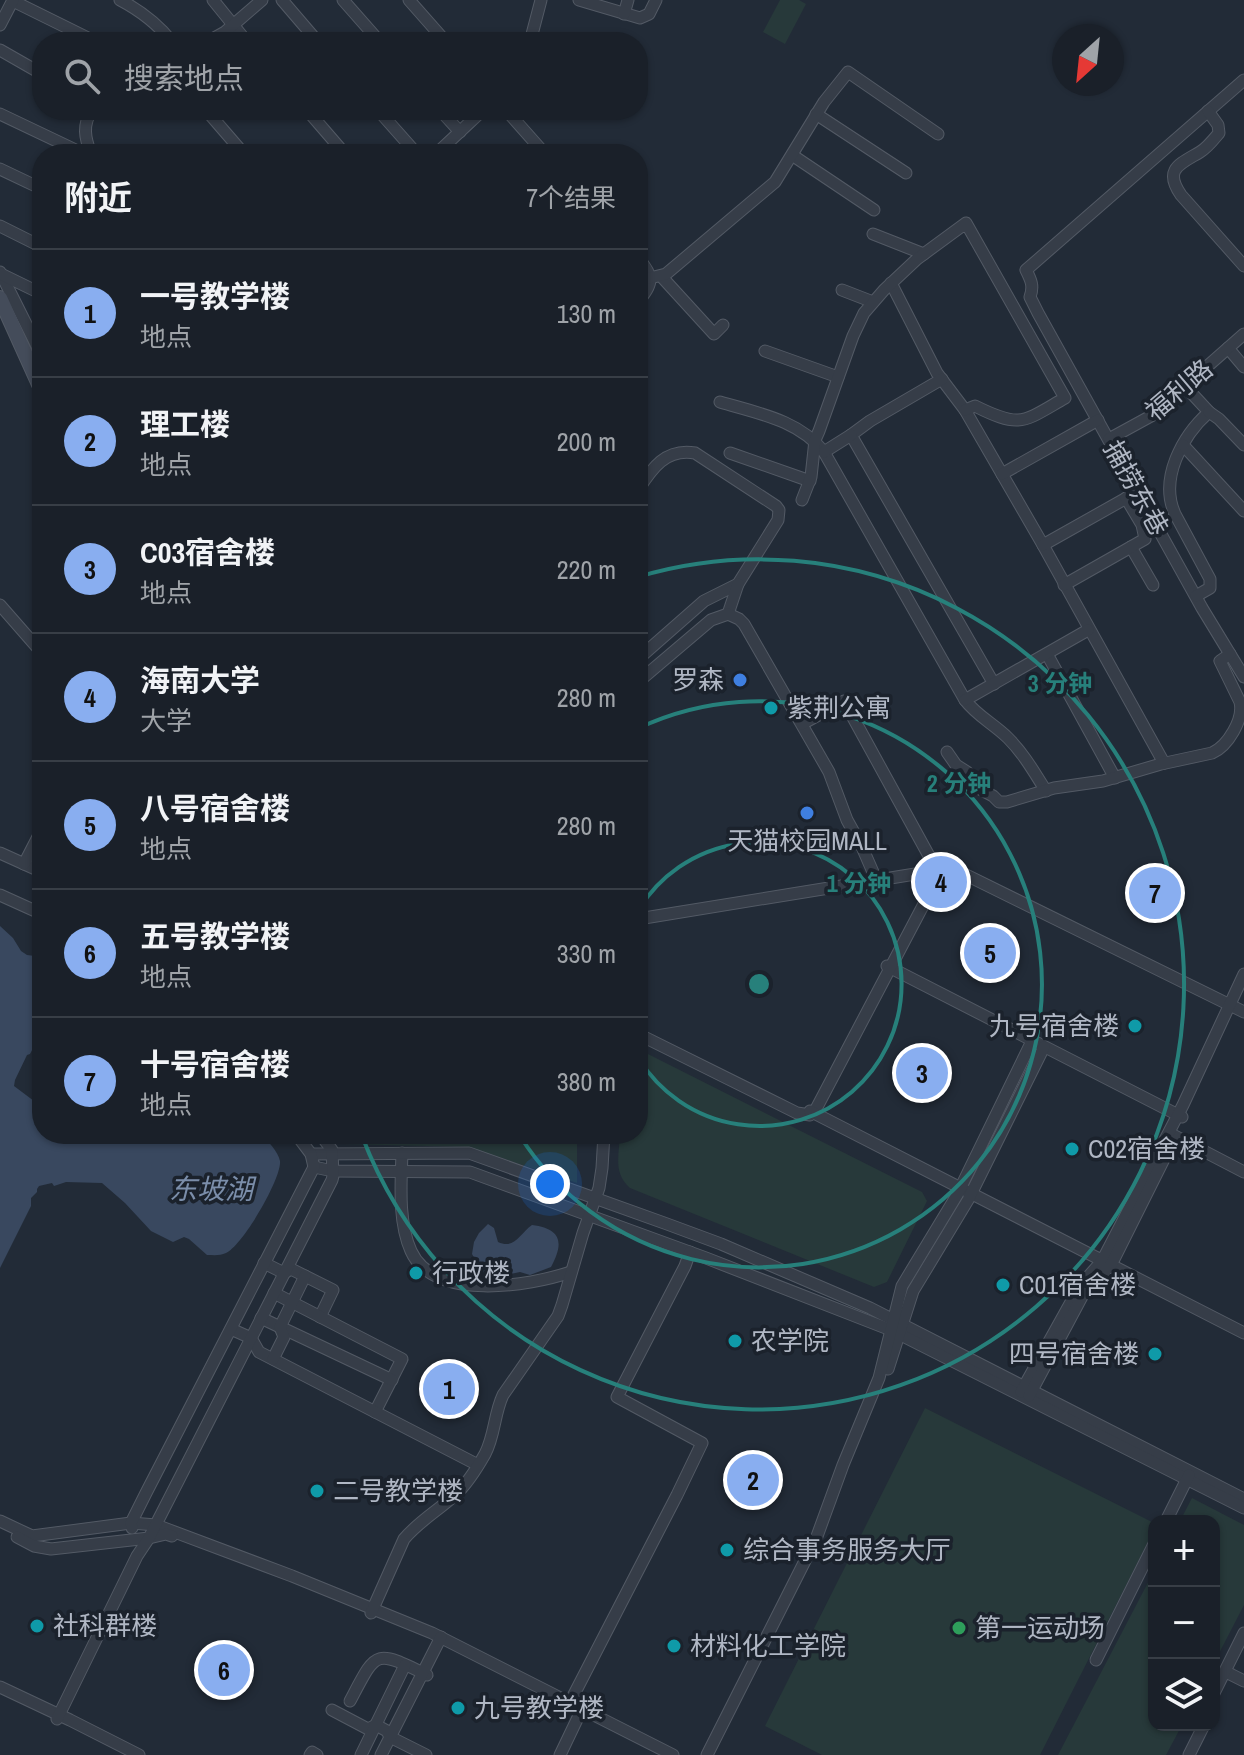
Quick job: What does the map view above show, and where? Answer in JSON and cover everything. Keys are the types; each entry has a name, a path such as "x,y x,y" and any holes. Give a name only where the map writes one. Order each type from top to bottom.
{"street":[{"path":"0,25 13,0 76,32"},
{"path":"120,0 153,20 163,32"},
{"path":"213,0 244,32"},
{"path":"221,0 241,32"},
{"path":"216,32 234,21 254,0"},
{"path":"220,32 262,0"},
{"path":"282,0 309,32"},
{"path":"343,0 371,32"},
{"path":"406,0 434,32"},
{"path":"533,32 541,0"},
{"path":"579,0 637,18 645,17 656,0"},
{"path":"624,14 628,0"},
{"path":"0,50 32,68"},
{"path":"648,282 666,274 771,186 828,96 848,72 938,134"},
{"path":"1244,80 1196,123 1206,136 1204,143 1177,168 1173,181 1181,195 1244,266"},
{"path":"1193,154 1200,152 1219,133 1218,125 1208,111"},
{"path":"0,114 66,144"},
{"path":"816,114 906,173"},
{"path":"86,144 87,120"},
{"path":"215,120 235,144"},
{"path":"316,120 336,144"},
{"path":"323,120 343,144"},
{"path":"387,120 408,144"},
{"path":"449,120 460,132"},
{"path":"447,144 473,120"},
{"path":"512,120 533,144"},
{"name":"捕捞东巷","path":"1196,123 1026,270 1032,282 1030,297 1110,442 1132,495 1244,677"},
{"path":"792,155 874,210"},
{"path":"0,169 32,184"},
{"path":"802,500 810,481 815,440 864,313 891,283 966,223 1064,395"},
{"path":"0,226 32,242"},
{"path":"873,234 924,254"},
{"path":"648,271 652,278 648,288"},
{"path":"0,273 32,289"},
{"path":"0,273 32,335"},
{"path":"648,274 714,334 723,325"},
{"path":"891,283 942,379 965,410 1164,763"},
{"path":"842,290 873,302"},
{"path":"0,298 32,369"},
{"name":"福利路","path":"1110,442 1155,421 1244,334"},
{"name":"福利路","path":"1230,350 1244,342"},
{"path":"1230,350 1244,367"},
{"path":"765,351 838,377"},
{"path":"824,452 942,379"},
{"path":"965,410 975,406 999,417 1019,421 1029,419 1080,386"},
{"path":"1187,388 1244,445"},
{"path":"720,402 790,424 815,440 965,700 971,709 999,729 1018,749 1046,791"},
{"path":"1196,596 1210,588 1210,579 1175,514 1168,492 1173,467 1183,445 1209,412"},
{"path":"1002,474 1098,420"},
{"path":"851,435 994,684"},
{"path":"1183,445 1244,511"},
{"path":"648,476 659,461 679,452 695,453 776,506 780,515 778,520 738,584 728,614"},
{"path":"730,453 810,481"},
{"path":"1043,545 1132,495 1145,539 1064,585"},
{"path":"1131,547 1153,585"},
{"path":"648,650 704,601 738,584"},
{"path":"0,605 32,642"},
{"path":"648,674 711,620 728,614 744,624 829,772 847,820 875,876"},
{"path":"965,700 1088,630"},
{"path":"1047,654 1115,778"},
{"path":"947,752 978,788 999,802 1007,802 1220,750 1241,724 1240,702 1220,661 1230,654"},
{"path":"648,1039 806,1116 888,967 928,881 930,868 924,849 844,701 802,724"},
{"path":"24,864 32,848"},
{"path":"0,853 32,868"},
{"path":"648,914 955,862 1237,1005"},
{"path":"0,895 32,909"},
{"path":"0,903 32,917"},
{"path":"888,967 1180,1116"},
{"path":"1237,1005 1244,974"},
{"path":"1026,1393 1085,1291 1108,1260 1237,1005 1244,983"},
{"path":"648,1031 967,1188 1244,1333"},
{"path":"967,1188 1032,1041"},
{"path":"709,1755 819,1542 885,1380 897,1328 913,1291 1044,1047"},
{"path":"1173,1132 1244,1165"},
{"path":"1173,1132 1244,1172"},
{"path":"302,1144 312,1160 333,1171 470,1172 897,1328 1189,1475 1244,1499"},
{"path":"58,1717 137,1556 156,1525 332,1180 332,1150 328,1144"},
{"path":"594,1199 592,1186 596,1144"},
{"path":"371,1611 404,1539 460,1490 478,1465 491,1440 503,1395 558,1316 599,1188 603,1144"},
{"path":"402,1153 408,1243 417,1261 435,1277 457,1284 482,1285 530,1282 571,1272"},
{"path":"137,1556 131,1523 264,1263 312,1160 332,1154 475,1154 721,1244 870,1308 897,1328"},
{"path":"569,1705 702,1443 617,1397 690,1252"},
{"path":"1108,1260 1244,1325"},
{"path":"264,1263 284,1273"},
{"path":"284,1273 291,1269 333,1290 320,1317"},
{"path":"273,1359 284,1337 280,1327 305,1276"},
{"path":"274,1293 402,1359 375,1412"},
{"path":"261,1318 392,1380"},
{"path":"231,1329 251,1338 259,1352 478,1465"},
{"path":"1189,1475 1244,1508"},
{"path":"1169,1515 1189,1475"},
{"path":"0,1521 32,1536 131,1523 156,1525 292,1576 442,1641 673,1755"},
{"path":"0,1528 43,1549 166,1534 371,1611"},
{"path":"1096,1660 1148,1556"},
{"path":"1220,1681 1244,1633"},
{"path":"389,1745 442,1641"},
{"path":"1220,1694 1244,1647"},
{"path":"350,1701 374,1660 390,1658 425,1675"},
{"path":"361,1755 405,1665"},
{"path":"1230,1674 1244,1681"},
{"path":"0,1690 139,1755"},
{"path":"332,1710 368,1729 376,1725"},
{"path":"562,1755 583,1712"},
{"path":"583,1712 661,1755"},
{"path":"58,1717 129,1755"},
{"path":"376,1725 387,1731 389,1745"},
{"path":"1186,1755 1198,1731"},
{"path":"389,1745 416,1755"},
{"path":"389,1745 426,1755"},
{"path":"310,1755 312,1752 317,1755"}],"shaded area":[{"path":"780,0 799,0 806,4 785,44 763,32"},
{"path":"648,1054 922,1192 927,1201 887,1282 874,1287 630,1188 621,1176 619,1144 648,1144"},
{"path":"342,1144 577,1144 577,1183 468,1147"},
{"name":"第一运动场","path":"925,1408 1148,1520 1148,1542 1040,1755 822,1755 765,1726"},
{"path":"1192,1498 1244,1525 1244,1605 1220,1651 1220,1515 1183,1515"},
{"path":"1148,1582 1148,1731 1179,1731 1166,1755 1058,1755"}],"water":[{"name":"东坡湖","path":"0,926 21,951 32,956 32,1050 14,1086 32,1100 32,1144 270,1144 280,1161 275,1181 251,1225 226,1253 207,1255 189,1239 184,1237 173,1242 151,1231 102,1183 66,1182 39,1186 0,1268"},
{"path":"488,1224 494,1228 498,1242 504,1244 513,1242 532,1225 555,1234 559,1244 551,1267 530,1275 520,1272 497,1277 486,1275 472,1254 474,1242"}],"place":[{"name":"罗森","path":"740,680"},
{"name":"紫荆公寓","path":"771,708"},
{"name":"天猫校园MALL","path":"807,813"},
{"name":"海南大学","path":"941,882"},
{"name":"十号宿舍楼","path":"1155,893"},
{"name":"八号宿舍楼","path":"990,953"},
{"name":"九号宿舍楼","path":"1135,1026"},
{"name":"C03宿舍楼","path":"922,1073"},
{"name":"C02宿舍楼","path":"1072,1149"},
{"name":"行政楼","path":"416,1273"},
{"name":"C01宿舍楼","path":"1003,1285"},
{"name":"农学院","path":"735,1341"},
{"name":"四号宿舍楼","path":"1155,1354"},
{"name":"一号教学楼","path":"449,1389"},
{"name":"理工楼","path":"753,1480"},
{"name":"二号教学楼","path":"317,1491"},
{"name":"综合事务服务大厅","path":"727,1550"},
{"name":"社科群楼","path":"37,1626"},
{"name":"第一运动场","path":"959,1628"},
{"name":"材料化工学院","path":"674,1646"},
{"name":"五号教学楼","path":"224,1670"},
{"name":"九号教学楼","path":"458,1708"}]}
